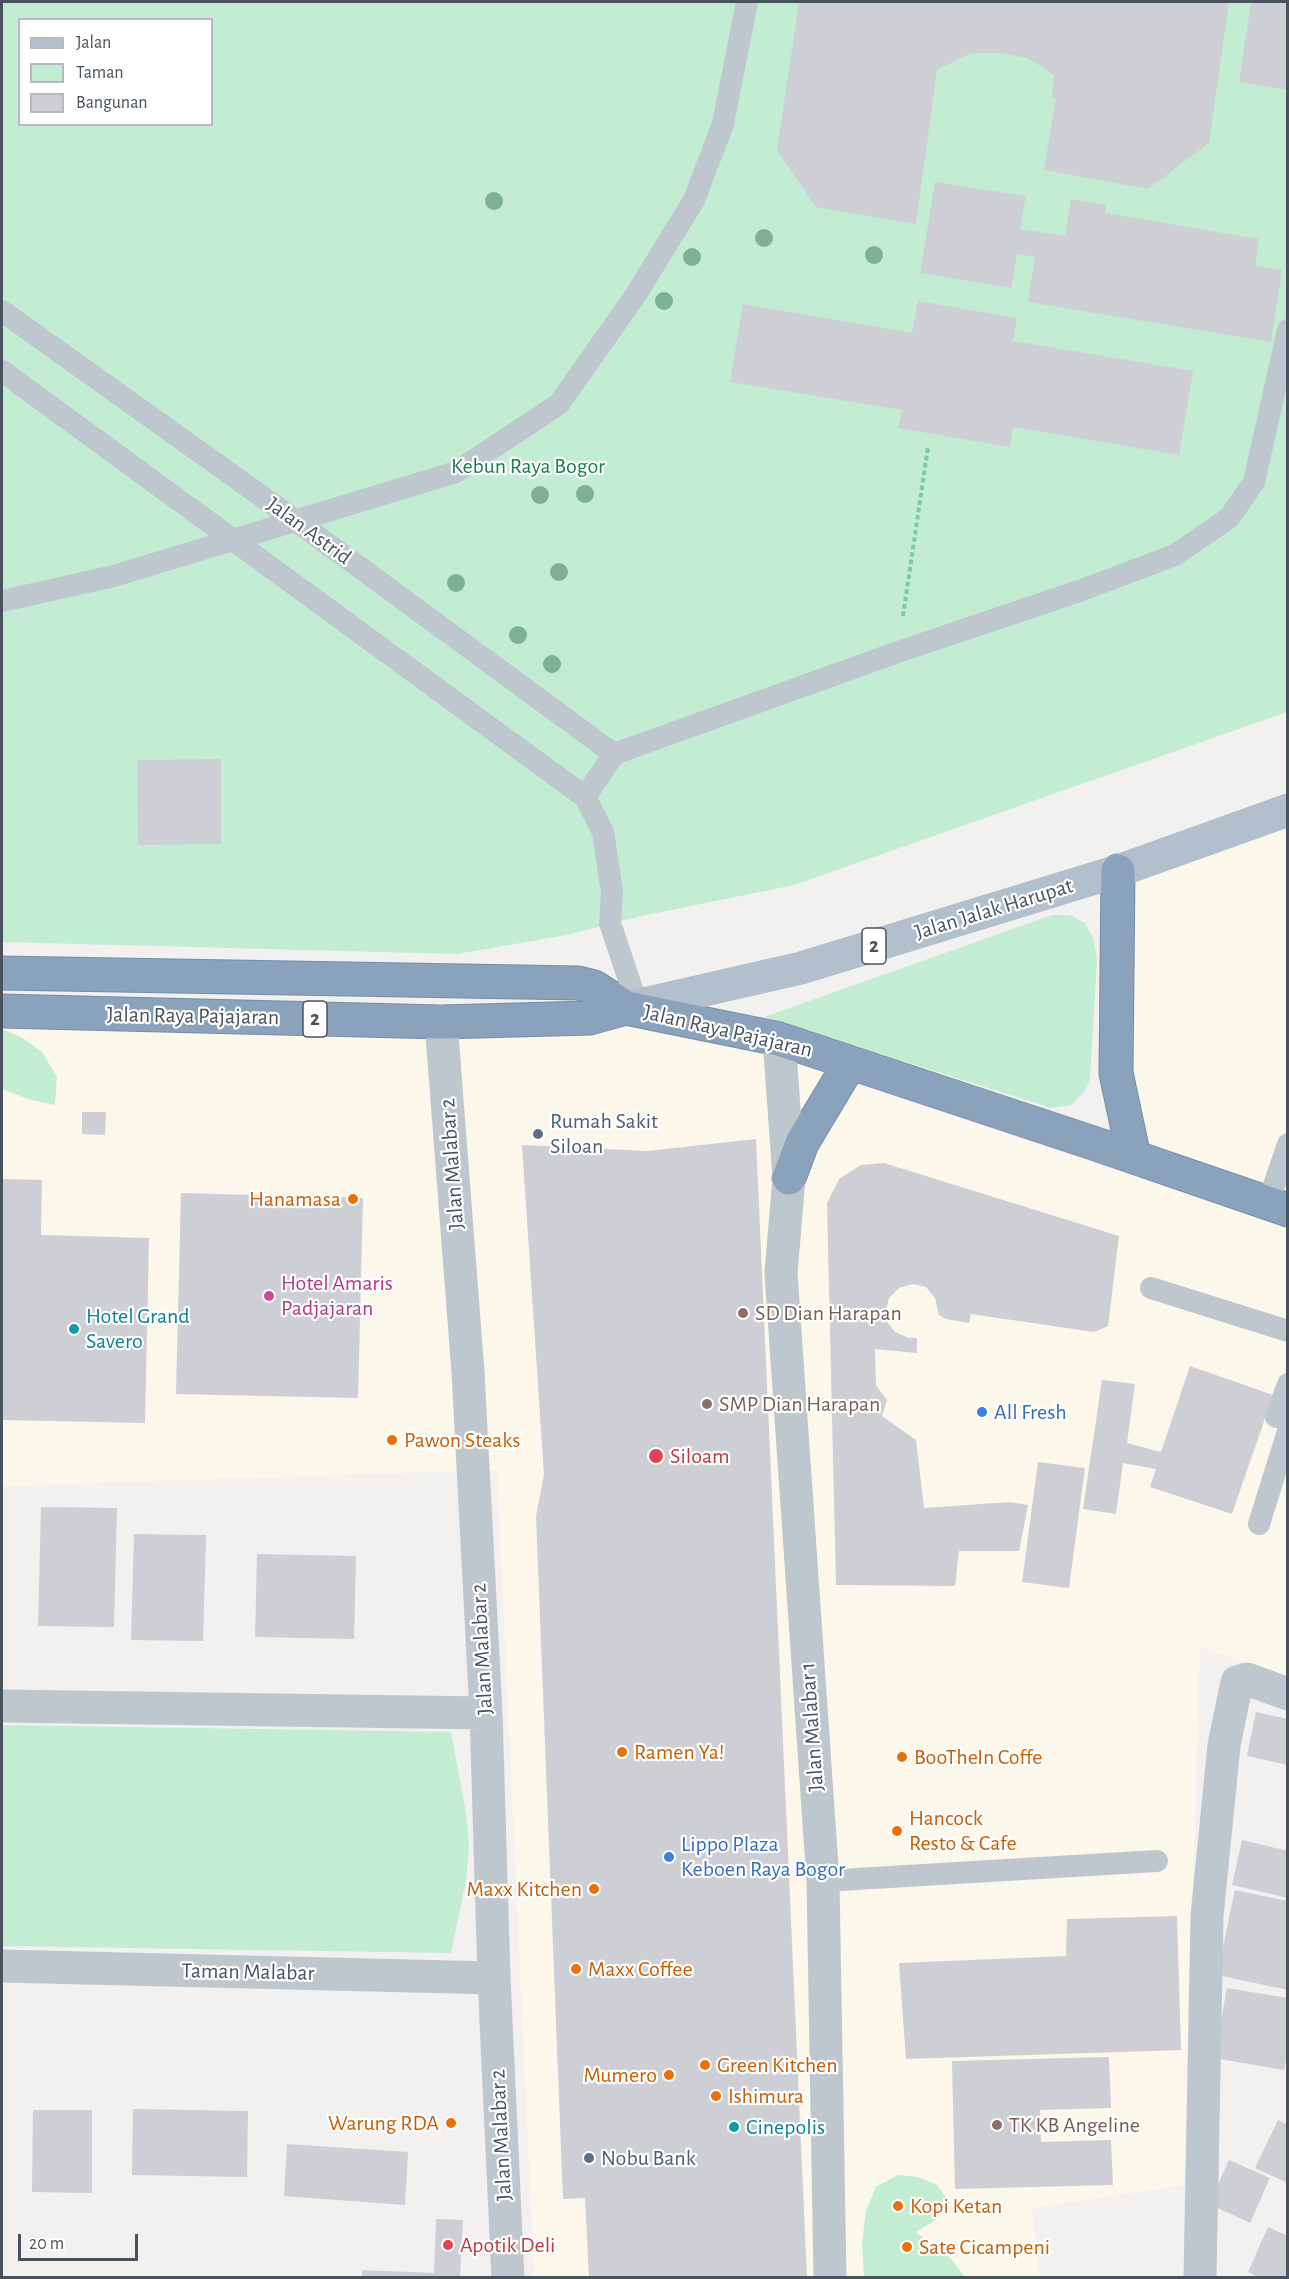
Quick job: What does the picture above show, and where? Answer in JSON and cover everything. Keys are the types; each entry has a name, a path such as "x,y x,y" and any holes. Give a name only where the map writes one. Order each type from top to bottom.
{"highway":[{"path":"1118,871 1116,1073 1134,1157"},
{"name":"2","path":"2,973 578,983 594,987 632,1006"},
{"name":"Jalan Raya Pajajaran","path":"2,1011 441,1022 590,1018 632,1006 779,1039 1278,1207"},
{"path":"789,1178 802,1143 850,1063"}],"main road":[{"name":"Jalan Jalak Harupat","path":"632,1006 801,968 1118,871 1287,810"}],"street":[{"name":"Jalan Malabar 2","path":"441,1022 468,1372 486,1713 494,1978 508,2277"},
{"name":"Jalan Malabar 1","path":"779,1039 789,1178 781,1273 823,1881 831,2277"},
{"path":"1200,2277 1207,1916 1224,1745 1237,1682 1247,1679 1287,1694"},
{"path":"2,1706 486,1713"},
{"name":"Taman Malabar","path":"2,1966 494,1978"}],"lane":[{"path":"2,601 114,576 456,471 559,404 637,294 694,200 723,124 747,2"},
{"name":"Jalan Astrid","path":"2,311 295,520 614,754"},
{"path":"585,797 614,754 898,652 1082,590 1175,555 1229,518 1254,482 1287,330"},
{"path":"2,371 585,797 603,832 612,892 610,923 632,1006"},
{"path":"1278,1207 1287,1144"},
{"path":"1151,1288 1287,1331"},
{"path":"1259,1524 1282,1424 1287,1384"},
{"path":"823,1881 1157,1862"}],"path":[{"path":"898,652 928,447"}],"shaded area":[{"path":"1287,810 1287,1676 1200,1647 1184,2185 1032,2208 1040,2277 534,2277 497,1470 2,1486 2,1012 626,1008 1134,1157 1118,871"}],"green space":[{"name":"Kebun Raya Bogor","path":"2,2 1287,2 1287,712 794,885 637,917 567,935 457,954 2,942"},
{"path":"1052,915 1070,915 1085,923 1094,940 1097,959 1090,1080 1084,1092 1071,1105 1051,1108 764,1017"},
{"path":"2,1029 21,1037 42,1052 57,1077 55,1105 28,1099 2,1089"},
{"path":"2,1725 451,1732 466,1813 469,1846 466,1880 451,1953 2,1946"},
{"path":"898,2175 918,2177 937,2185 950,2203 936,2220 916,2232 950,2258 965,2277 864,2277 862,2242 866,2211 876,2187"}],"building":[{"path":"799,2 1229,2 1209,143 1148,189 1044,170 1056,98 1052,97 1054,75 1028,58 1001,53 971,53 937,70 916,224 816,207 777,150"},
{"path":"1251,2 1288,2 1288,90 1239,82"},
{"path":"935,182 1026,196 1020,229 1065,236 1071,199 1106,205 1105,213 1259,239 1255,266 1282,270 1271,342 1028,302 1035,257 1017,254 1011,288 920,273"},
{"path":"918,301 1017,318 1013,341 1193,371 1179,455 1013,427 1010,447 898,428 902,410 730,382 743,304 912,333"},
{"path":"221,759 221,844 138,845 137,760"},
{"path":"82,1112 106,1112 105,1135 82,1134"},
{"name":"Lippo Plaza Keboen Raya Bogor","path":"756,1139 807,2278 589,2278 585,2198 563,2199 536,1516 544,1475 522,1145 647,1151"},
{"path":"884,1163 1119,1236 1108,1326 1094,1332 971,1314 969,1323 946,1319 939,1315 935,1298 926,1287 913,1284 899,1288 889,1298 886,1311 888,1323 895,1332 909,1338 917,1338 917,1353 875,1349 876,1386 887,1400 882,1416 916,1440 924,1508 1010,1502 1028,1505 1019,1551 959,1551 955,1586 836,1585 827,1203 839,1179 861,1165"},
{"name":"Hotel Grand Savero","path":"2,1179 42,1180 41,1235 149,1238 145,1423 2,1420"},
{"name":"Hotel Amaris Padjajaran","path":"181,1193 363,1198 358,1398 176,1394"},
{"path":"1190,1366 1273,1395 1232,1514 1150,1487 1156,1469 1123,1463 1116,1514 1083,1509 1102,1380 1135,1384 1127,1443 1161,1452"},
{"path":"1038,1462 1085,1468 1069,1588 1022,1582"},
{"path":"41,1507 117,1508 114,1627 38,1626"},
{"path":"134,1534 206,1535 203,1641 131,1640"},
{"path":"257,1554 356,1556 354,1639 255,1637"},
{"path":"1256,1712 1288,1719 1288,1765 1247,1756"},
{"path":"1242,1840 1288,1851 1288,1898 1232,1885"},
{"path":"1235,1890 1288,1901 1288,1990 1217,1975"},
{"path":"1177,1916 1181,2050 906,2059 899,1963 1066,1956 1067,1919"},
{"path":"1227,1988 1288,1998 1288,2049 1284,2070 1214,2058"},
{"name":"TK KB Angeline","path":"1109,2057 1111,2108 1040,2110 1041,2142 1111,2140 1113,2185 955,2189 952,2061"},
{"path":"133,2109 248,2111 247,2177 132,2175"},
{"path":"33,2110 92,2110 92,2193 32,2192"},
{"path":"1278,2120 1288,2125 1288,2183 1255,2168"},
{"path":"287,2144 408,2152 405,2205 284,2196"},
{"path":"1229,2160 1270,2178 1250,2223 1209,2204"},
{"name":"Apotik Deli","path":"436,2219 463,2220 460,2278 362,2278 362,2270 434,2273"},
{"path":"1268,2227 1288,2236 1288,2278 1260,2278 1248,2272"}],"place":[{"name":"Rumah Sakit Siloan","path":"538,1134"},
{"name":"Hanamasa","path":"353,1199"},
{"name":"Hotel Amaris Padjajaran","path":"269,1296"},
{"name":"SD Dian Harapan","path":"743,1313"},
{"name":"Hotel Grand Savero","path":"74,1329"},
{"name":"SMP Dian Harapan","path":"707,1404"},
{"name":"All Fresh","path":"982,1412"},
{"name":"Pawon Steaks","path":"392,1440"},
{"name":"Siloam","path":"656,1456"},
{"name":"Ramen Ya!","path":"622,1752"},
{"name":"BooTheIn Coffe","path":"902,1757"},
{"name":"Hancock Resto & Cafe","path":"897,1831"},
{"name":"Lippo Plaza Keboen Raya Bogor","path":"669,1857"},
{"name":"Maxx Kitchen","path":"594,1889"},
{"name":"Maxx Coffee","path":"576,1969"},
{"name":"Green Kitchen","path":"705,2065"},
{"name":"Mumero","path":"669,2075"},
{"name":"Ishimura","path":"716,2096"},
{"name":"Warung RDA","path":"451,2123"},
{"name":"TK KB Angeline","path":"997,2125"},
{"name":"Cinepolis","path":"734,2127"},
{"name":"Nobu Bank","path":"589,2158"},
{"name":"Kopi Ketan","path":"898,2206"},
{"name":"Apotik Deli","path":"448,2245"},
{"name":"Sate Cicampeni","path":"907,2247"}]}
